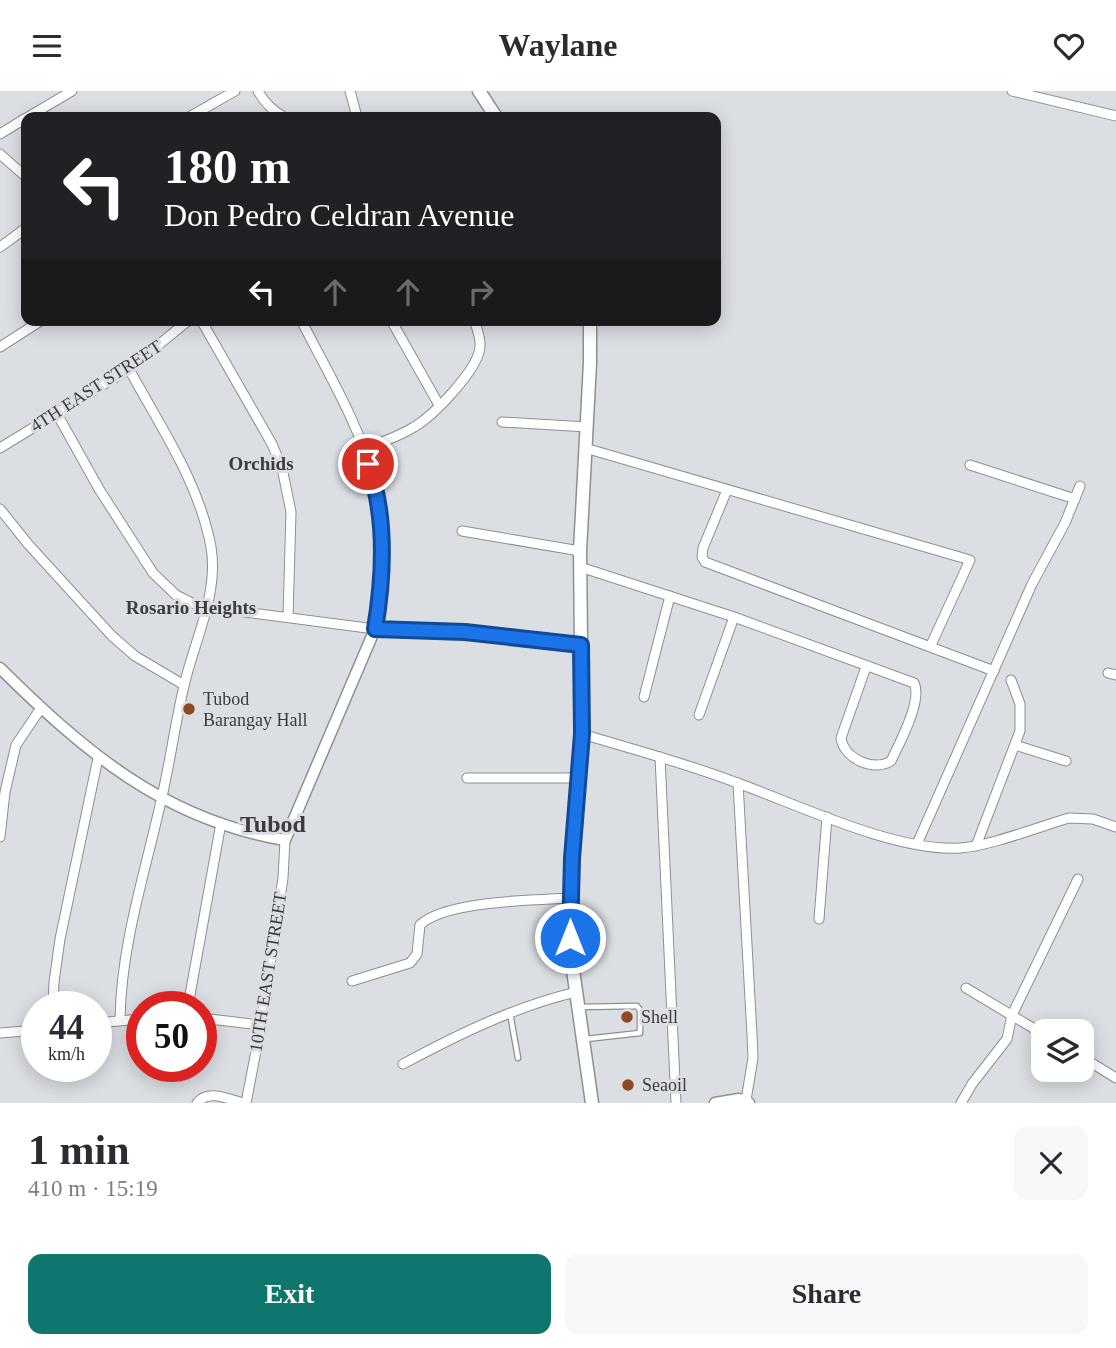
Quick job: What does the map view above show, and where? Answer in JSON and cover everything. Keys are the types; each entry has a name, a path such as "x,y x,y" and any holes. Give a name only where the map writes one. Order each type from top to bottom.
{"main road":[{"path":"479,91 493,112"},
{"path":"590,326 580,551 582,734 570,898 571,956 592,1103"}],"street":[{"path":"37,112 72,91"},
{"path":"198,112 235,91"},
{"path":"258,91 262,99 278,112"},
{"path":"350,91 356,112"},
{"path":"1012,91 1116,116"},
{"path":"0,134 21,122"},
{"path":"0,154 21,173"},
{"path":"0,247 21,232"},
{"path":"0,347 33,326"},
{"name":"4TH EAST STREET","path":"0,448 129,369 182,326"},
{"path":"204,326 272,444 282,468 290,512 288,617"},
{"path":"0,667 41,708 98,758 162,799 221,823 285,840 375,629 382,576 380,507 374,479 340,395 304,326"},
{"path":"394,326 439,405"},
{"path":"363,449 411,429 426,419 439,405 473,365 480,348 475,326"},
{"path":"120,1020 121,985 127,950 162,799 184,685 213,571 204,514 194,487 129,369"},
{"path":"56,412 99,489 153,573 176,595 192,603 375,629 465,632 581,645"},
{"path":"502,422 587,427"},
{"path":"585,448 970,560 930,645"},
{"path":"970,465 1075,499"},
{"path":"917,844 1032,584 1065,523 1080,485"},
{"path":"727,490 702,552 705,562 994,671"},
{"path":"0,509 111,636 135,656 184,685"},
{"path":"462,531 580,551"},
{"path":"580,567 734,617 914,683 916,689 912,711 899,745 891,761 885,765 875,766 863,761 848,754 842,747 841,739 866,667"},
{"path":"644,697 670,596"},
{"path":"699,715 734,617"},
{"path":"976,846 1020,731 1020,704 1011,680"},
{"path":"0,837 5,792 16,745 41,708"},
{"path":"582,734 660,757 827,817 917,844 949,848 976,846 1069,818 1093,819 1116,827"},
{"path":"1015,745 1066,761"},
{"path":"660,757 676,1103"},
{"path":"54,991 60,939 98,758"},
{"path":"467,778 580,778"},
{"path":"715,1103 748,1102 753,1058 738,783"},
{"path":"819,919 827,817"},
{"path":"191,991 221,823"},
{"name":"10TH EAST STREET","path":"244,1103 261,1025 284,871 285,840"},
{"path":"961,1103 972,1084 1007,1039 1012,1016 1078,879"},
{"path":"352,981 410,963 417,954 420,925 431,917 477,905 570,898"},
{"path":"966,988 1031,1027"},
{"path":"403,1064 465,1031 510,1012 576,992"},
{"path":"112,1021 126,1020"},
{"path":"217,1020 261,1025"},
{"path":"0,1033 21,1031"},
{"path":"1094,1064 1116,1077"},
{"path":"197,1103 203,1097 210,1096 244,1103"}],"lane":[{"path":"578,1007 637,1006 640,1010 640,1033 583,1040"},
{"path":"510,1012 518,1058"}],"place":[{"name":"Tubod Barangay Hall","path":"189,709"},
{"name":"Shell","path":"627,1017"},
{"name":"Seaoil","path":"628,1085"}],"district":[{"name":"Orchids","path":"261,463"},
{"name":"Rosario Heights","path":"191,607"},
{"name":"Tubod","path":"273,824"}],"route":[{"path":"368,464 380,507 382,534 382,576 375,629 465,632 581,645 582,734 572,858 570,938"}]}
